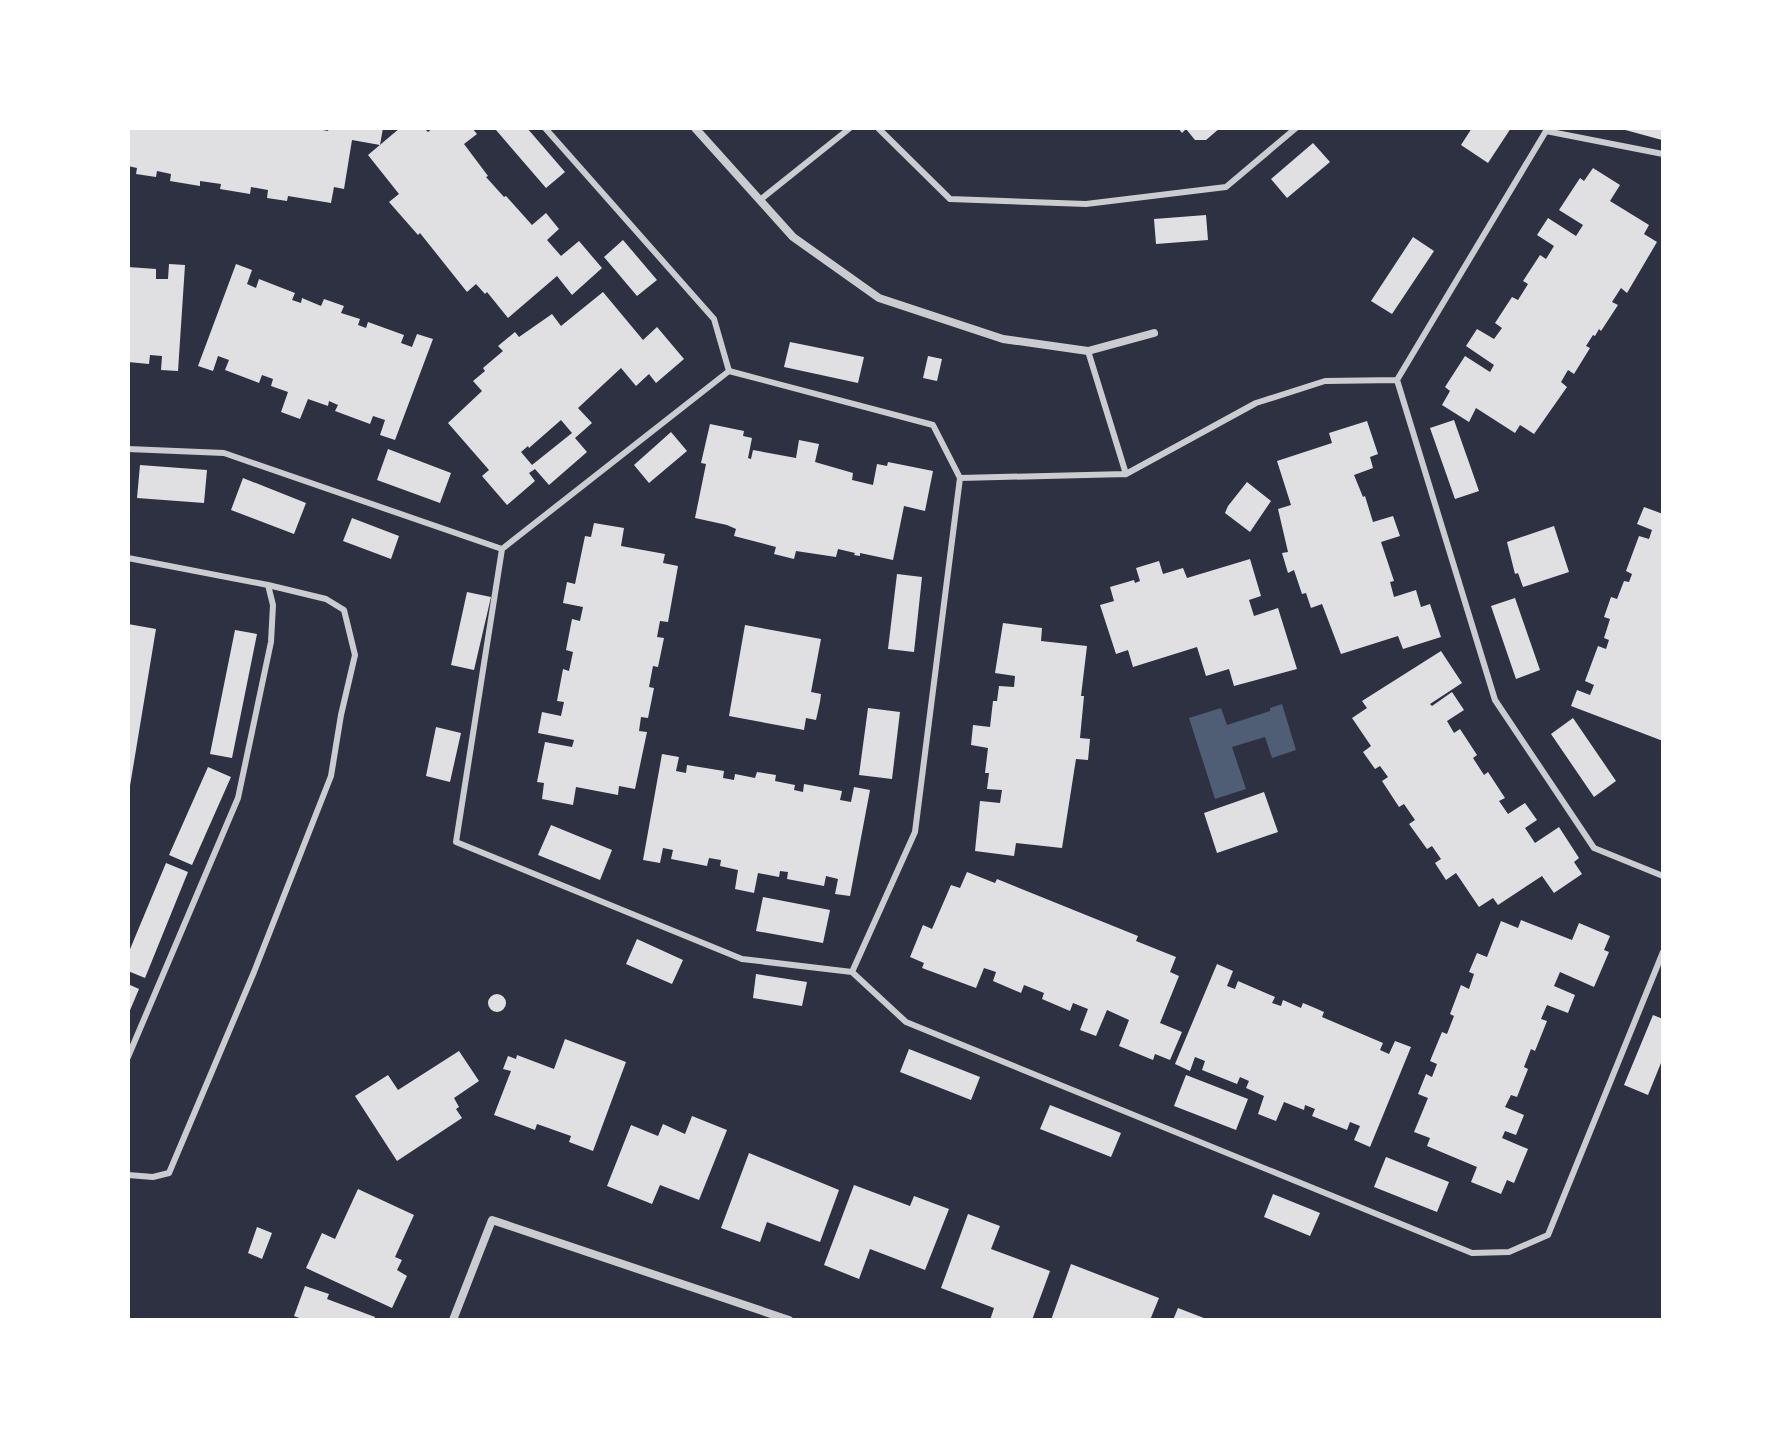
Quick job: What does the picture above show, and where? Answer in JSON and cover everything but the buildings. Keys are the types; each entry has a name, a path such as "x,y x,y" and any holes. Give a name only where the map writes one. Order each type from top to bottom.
{"street":[{"path":"695,128 793,237 879,298 1003,339 1088,351 1154,333"},
{"path":"453,1320 492,1220 789,1320"}],"lane":[{"path":"545,128 714,319 729,371"},
{"path":"760,200 850,128"},
{"path":"878,128 950,199 1086,204 1226,187 1296,128"},
{"path":"1663,154 1546,131 1397,380 1495,700 1594,848 1663,876"},
{"path":"1088,351 1126,474"},
{"path":"729,371 933,425 960,478 915,832 852,972"},
{"path":"729,371 502,549 456,842 742,959 852,972 906,1022 1472,1253 1509,1252 1548,1235 1663,952"},
{"path":"960,478 1126,474 1256,403 1325,381 1397,380"},
{"path":"128,449 224,453 502,549"},
{"path":"128,558 326,599 344,610 355,655 331,776 254,972 169,1173 153,1177 128,1175"},
{"path":"128,1057 238,798 271,642 273,605 268,585"}],"water":[{"path":"1282,704 1296,750 1272,758 1265,737 1232,747 1246,789 1215,799 1189,718 1221,708 1227,725"}]}
